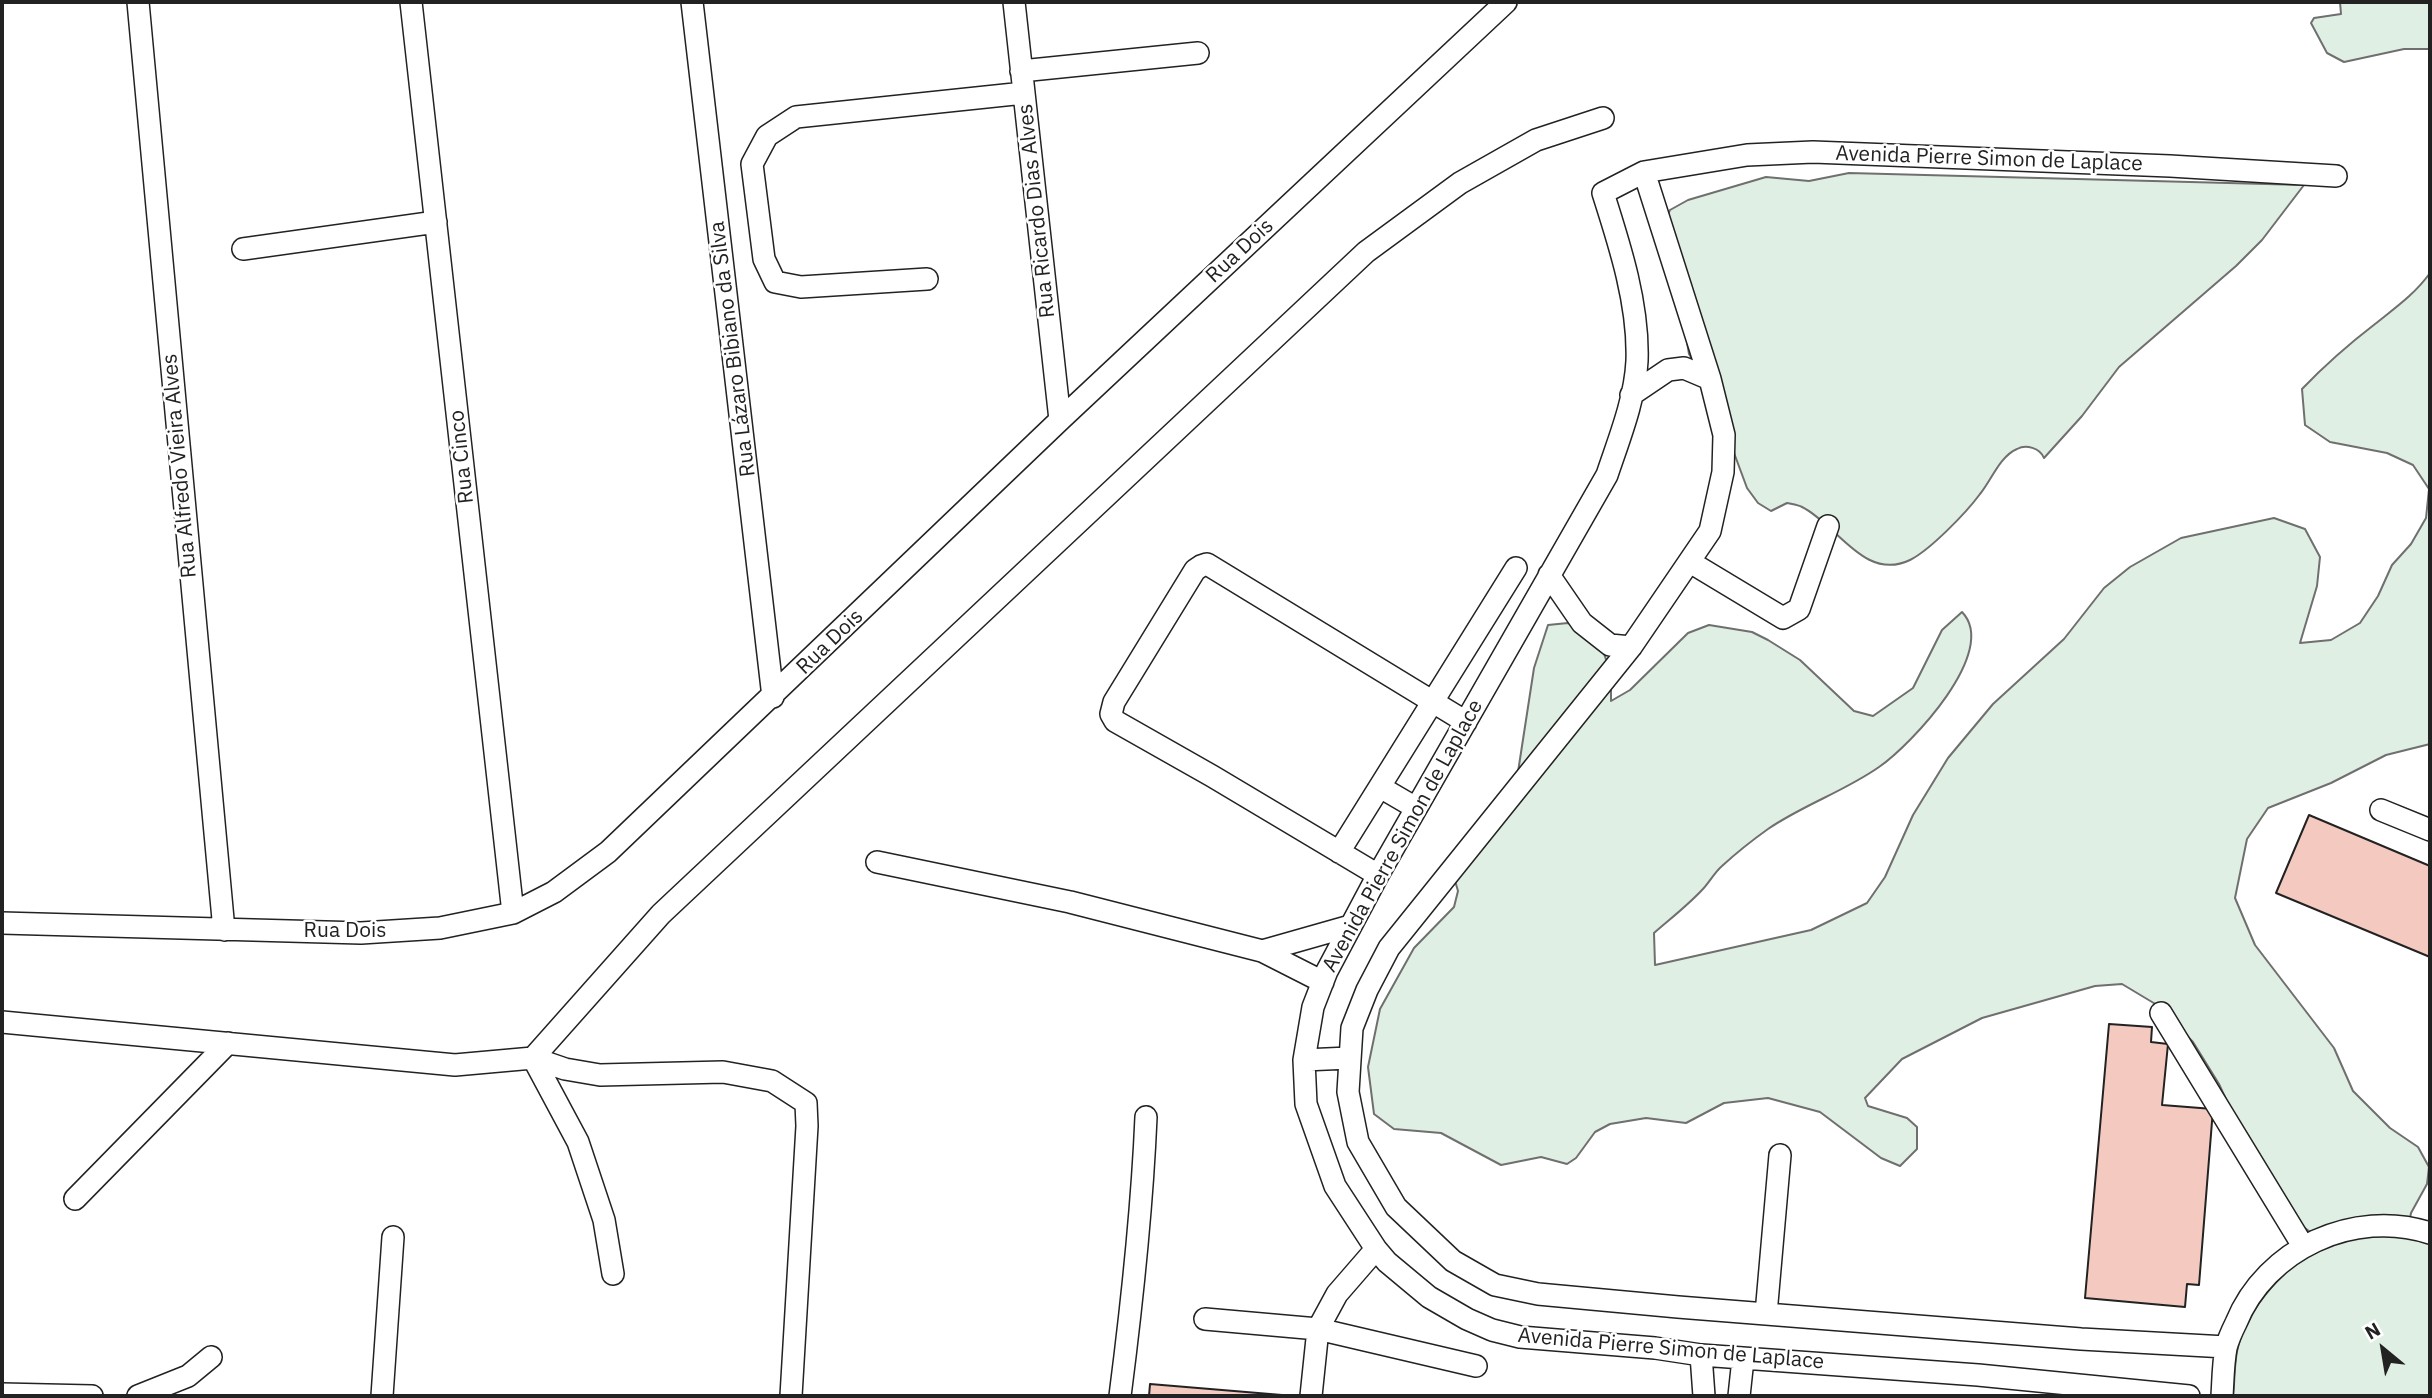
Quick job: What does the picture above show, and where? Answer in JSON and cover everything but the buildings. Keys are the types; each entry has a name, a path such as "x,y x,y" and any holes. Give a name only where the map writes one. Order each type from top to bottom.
{"street":[{"name":"Rua Alfredo Vieira Alves","path":"138,2 224,930"},
{"name":"Rua Cinco","path":"411,2 513,913"},
{"name":"Rua Lázaro Bibiano da Silva","path":"692,2 773,697"},
{"name":"Rua Ricardo Dias Alves","path":"1014,2 1060,420"},
{"name":"Rua Dois","path":"2,923 361,933 439,928 513,913 554,892 608,852 1060,420 1506,2"},
{"path":"1021,71 1198,53"},
{"path":"927,279 801,288 775,282 764,259 752,164 768,136 796,117 1024,93"},
{"path":"533,1058 661,914 1366,252 1460,183 1536,140 1603,118"},
{"name":"Avenida Pierre Simon de Laplace","path":"2189,1396 1977,1386 1655,1348 1520,1337 1492,1330 1429,1297 1387,1262 1376,1249 1335,1186 1319,1146 1306,1104 1304,1060 1313,1007 1350,926 1607,475 1627,416 1637,361 1632,301 1621,249 1602,193 1644,172 1747,155 1813,152 2170,166 2336,176"},
{"name":"Avenida Pierre Simon de Laplace","path":"1644,172 1710,379 1724,435 1723,472 1710,531 1632,647 1390,948 1367,990 1352,1028 1348,1092 1358,1142 1396,1207 1453,1261 1495,1284 1538,1294 1766,1314 2081,1339 2226,1347"},
{"path":"243,249 436,222"},
{"path":"1630,394 1668,370 1684,368 1710,379"},
{"path":"1690,562 1783,618 1798,609 1828,526"},
{"path":"1378,875 1115,721 1111,714 1114,702 1189,581 1200,566 1207,564 1466,722"},
{"path":"1339,852 1516,568"},
{"path":"1549,575 1582,623 1610,645 1632,647"},
{"path":"1479,628 1509,646"},
{"path":"1380,787 1416,808"},
{"path":"2381,810 2430,830"},
{"path":"877,862 1070,902 1262,951 1323,982"},
{"path":"1262,951 1350,926"},
{"path":"2161,1013 2303,1246"},
{"path":"2,1022 455,1065 533,1058 565,1069 600,1075 723,1072 772,1081 806,1103 807,1126 791,1396"},
{"path":"75,1199 228,1043"},
{"path":"533,1058 578,1142 604,1220 613,1274"},
{"path":"1304,1060 1349,1058"},
{"path":"1120,1396 1136,1265 1146,1117"},
{"path":"1766,1314 1780,1155"},
{"path":"2222,1396 2226,1347 2242,1307 2269,1272 2303,1246 2339,1231 2377,1225 2415,1228 2430,1233"},
{"path":"382,1396 393,1237"},
{"path":"1311,1396 1318,1329 1337,1294 1376,1249"},
{"path":"1205,1319 1318,1329 1476,1366"},
{"path":"1701,1355 1704,1396"},
{"path":"138,1396 188,1376 211,1357"},
{"path":"1739,1396 1743,1359"},
{"path":"2,1394 92,1396"}],"green space":[{"path":"2340,2 2430,2 2430,49 2404,49 2344,62 2327,53 2311,23 2314,18 2341,14"},
{"path":"1849,173 2304,185 2262,240 2236,266 2119,367 2082,416 2044,458 2036,449 2028,447 2011,452 1974,502 1947,530 1918,555 1894,565 1865,557 1802,507 1787,503 1771,511 1758,503 1747,488 1710,388 1689,354 1663,225 1670,210 1688,200 1766,177 1809,181"},
{"path":"2430,273 2430,744 2386,755 2331,783 2268,808 2247,839 2235,898 2255,945 2334,1048 2353,1091 2390,1128 2418,1147 2429,1167 2427,1184 2411,1213 2407,1236 2430,1241 2430,1396 2233,1396 2238,1347 2251,1315 2271,1288 2321,1240 2286,1214 2246,1143 2219,1084 2193,1042 2157,1005 2122,984 2095,986 1982,1018 1902,1059 1865,1098 1868,1106 1907,1118 1917,1127 1917,1149 1900,1166 1881,1158 1820,1112 1768,1098 1724,1103 1686,1123 1646,1118 1610,1124 1595,1132 1576,1158 1567,1164 1541,1157 1501,1165 1441,1133 1394,1129 1374,1114 1368,1067 1380,1009 1414,948 1454,907 1458,891 1453,874 1518,772 1534,668 1548,625 1568,623 1600,643 1611,673 1611,701 1630,690 1688,633 1709,625 1752,632 1768,640 1800,660 1854,711 1873,716 1913,688 1942,630 1962,612 1971,629 1970,650 1947,696 1929,719 1879,767 1781,820 1722,866 1696,896 1654,933 1655,965 1811,930 1867,903 1885,877 1913,815 1948,758 1993,704 2064,639 2104,588 2130,567 2181,538 2274,518 2305,529 2320,557 2317,586 2300,643 2331,640 2360,623 2378,596 2392,565 2411,544 2426,518 2429,489 2413,465 2387,453 2330,442 2305,425 2302,389 2411,294"}]}
